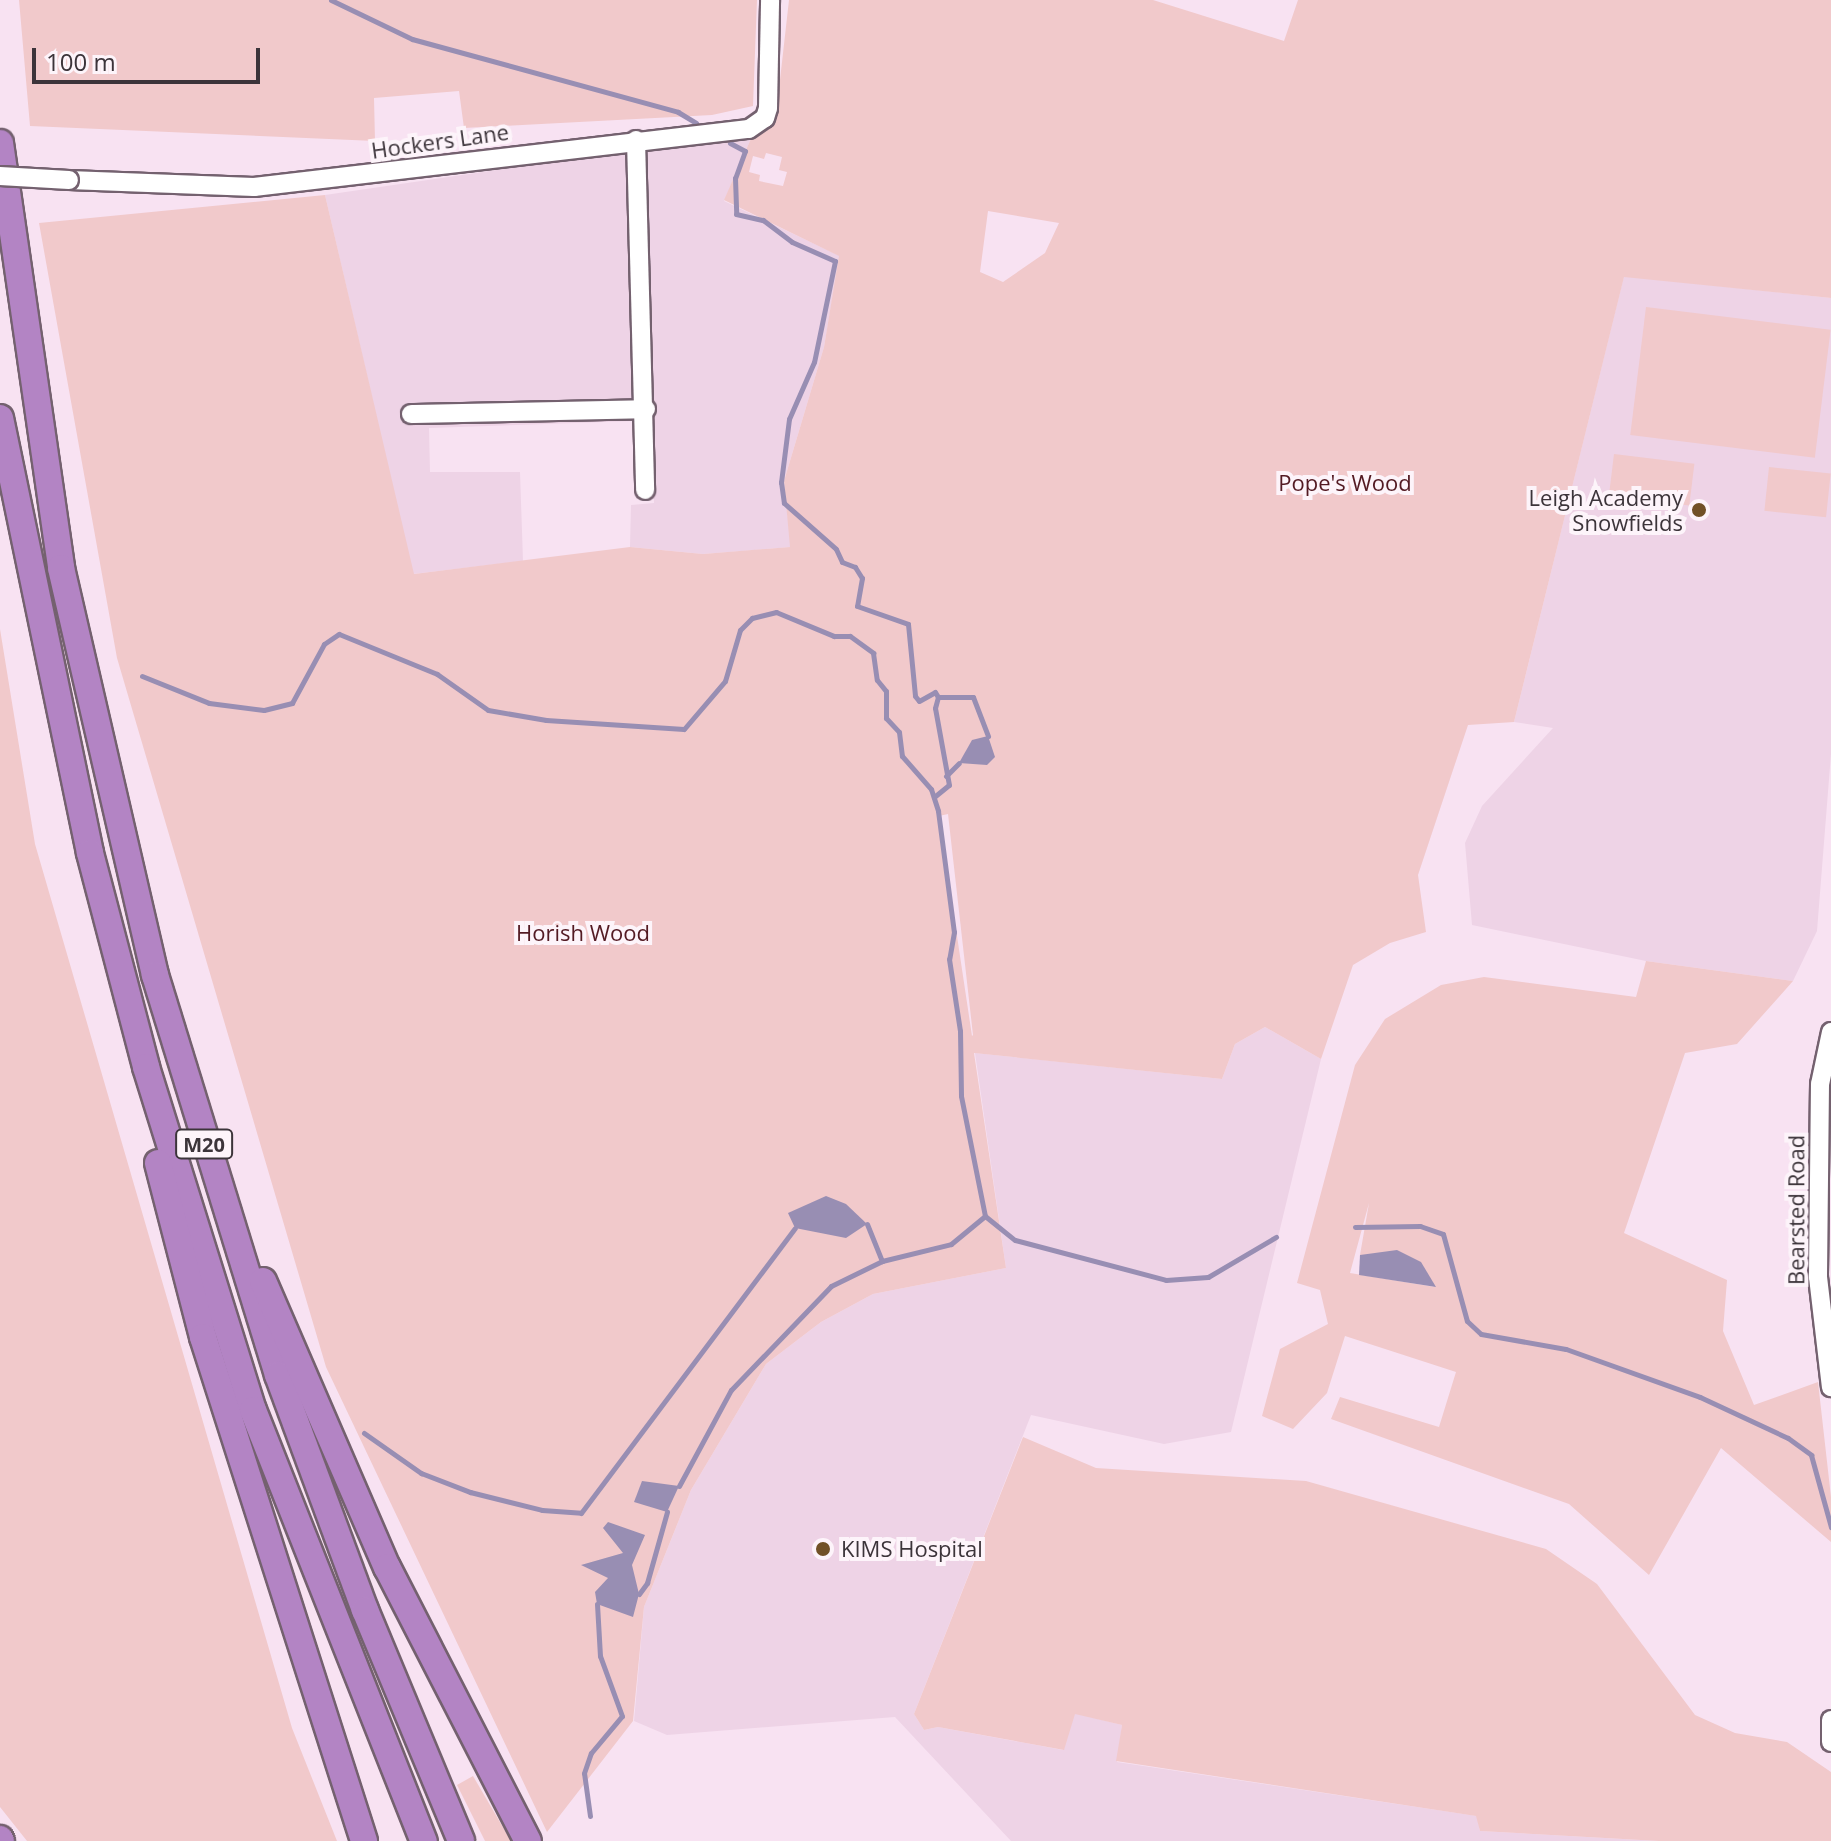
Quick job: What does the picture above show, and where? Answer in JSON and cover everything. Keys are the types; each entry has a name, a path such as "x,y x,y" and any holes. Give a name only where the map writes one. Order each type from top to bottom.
{"highway":[{"name":"M20","path":"0,143 36,421 95,729 155,975 222,1202 311,1467 461,1841"},
{"name":"M20","path":"0,418 90,853 146,1067 253,1410 424,1841"},
{"name":"M20","path":"146,1067 157,1160 199,1323 364,1841"},
{"name":"M20","path":"222,1202 269,1293 405,1607 528,1841"}],"street":[{"name":"Hockers Lane","path":"0,176 254,187 749,129 765,118 770,0"},
{"path":"636,140 646,409 645,490"},
{"path":"411,414 646,409"},
{"name":"Bearsted Road","path":"1831,1032 1820,1084 1818,1277 1831,1387"},
{"path":"1831,1720 1831,1742"}],"shaded area":[{"path":"753,134 724,201 840,256 824,347 784,481 791,547 703,554 630,547 631,505 654,503 644,150"},
{"path":"627,151 634,421 429,428 430,472 520,472 523,561 413,574 325,195"},
{"name":"Leigh Academy Snowfields","path":"1624,276 1831,298 1831,754 1817,931 1793,981 1646,961 1472,925 1465,843 1482,806 1553,728 1514,722"},
{"path":"988,736 995,757 987,765 959,763 972,740"},
{"path":"1265,1027 1321,1059 1231,1432 1164,1444 1031,1415 914,1714 924,1730 938,1727 1063,1750 1074,1713 1122,1725 1117,1762 1477,1816 1480,1831 1659,1841 1011,1841 895,1717 667,1735 634,1721 644,1607 691,1490 766,1364 821,1322 873,1294 1006,1268 975,1053 1222,1079 1235,1044"},
{"path":"826,1196 846,1204 867,1224 846,1238 795,1228 788,1213"},
{"path":"1397,1250 1421,1262 1436,1287 1359,1275 1360,1255"},
{"path":"642,1481 679,1486 667,1512 634,1502"},
{"path":"608,1522 645,1535 632,1565 639,1594 633,1617 597,1604 595,1592 608,1578 581,1565 623,1553 603,1528"}],"green space":[{"path":"19,0 757,0 753,106 712,115 464,128 459,91 374,98 375,141 30,126"},
{"path":"789,0 1153,0 1284,41 1298,0 1831,0 1831,298 1624,277 1514,722 1468,725 1418,875 1426,932 1390,943 1353,965 1321,1059 1265,1027 1235,1044 1222,1079 974,1053 1006,1268 873,1294 821,1322 766,1364 691,1490 644,1607 633,1721 547,1832 326,1367 117,658 39,223 325,195 414,574 630,547 703,554 790,547 784,481 824,347 839,256 724,200 753,134 775,124","holes":["766,153 782,157 779,170 787,172 783,186 759,181 760,175 749,172 753,156 764,159","988,211 1059,223 1045,253 1003,282 980,272","948,814 972,1036 939,816"]},
{"path":"1646,307 1831,330 1815,458 1630,435"},
{"path":"1614,454 1694,464 1689,506 1609,496"},
{"path":"1769,467 1831,473 1826,517 1764,511"},
{"path":"0,629 35,844 292,1728 337,1841 27,1841 0,1807"},
{"path":"1646,961 1793,981 1737,1044 1685,1053 1624,1233 1727,1280 1723,1331 1754,1405 1818,1382 1831,1497 1831,1542 1721,1448 1649,1575 1569,1504 1331,1419 1340,1397 1439,1427 1456,1372 1345,1336 1327,1393 1293,1429 1262,1416 1280,1349 1328,1324 1320,1290 1297,1283 1355,1065 1385,1019 1441,985 1484,977 1636,997","holes":["1369,1203 1360,1255 1435,1287 1350,1273"]},
{"path":"1023,1437 1096,1468 1306,1481 1546,1549 1597,1584 1695,1715 1735,1733 1787,1742 1831,1772 1831,1841 1659,1841 1480,1831 1476,1816 1116,1761 1122,1725 1075,1714 1064,1750 938,1727 924,1730 914,1714"},
{"path":"473,1776 511,1841 485,1841 457,1785"}],"waterway":[{"path":"331,0 412,39 678,112 696,123"},
{"path":"730,143 745,151 735,178 736,214 763,220 792,242 835,261 814,362 789,419 781,482 784,503 836,549 842,562 855,567 862,578 857,606 908,624 915,696 919,701 935,692 938,697 973,697 988,736"},
{"path":"142,676 209,703 264,710 292,703 324,644 339,634 437,674 488,710 546,720 684,729 725,681 740,630 752,618 776,612 834,636 850,636 873,653 877,680 886,691 886,718 899,732 902,756 931,789 938,811 954,932 949,959 960,1031 961,1096 985,1216 1015,1240 1166,1280 1208,1277 1276,1237"},
{"path":"934,797 949,785 935,708 938,697"},
{"path":"946,776 959,763"},
{"path":"679,1486 731,1390 831,1286 882,1261 951,1244 985,1216"},
{"path":"867,1224 882,1261"},
{"path":"1355,1227 1420,1226 1443,1234 1467,1321 1481,1334 1566,1349 1700,1397 1788,1438 1811,1455 1831,1527"},
{"path":"364,1433 421,1473 470,1492 542,1510 581,1513 795,1228"},
{"path":"639,1594 647,1583 667,1512"},
{"path":"590,1816 584,1773 591,1753 622,1716 600,1656 597,1604"}],"place":[{"name":"Leigh Academy Snowfields","path":"1699,510"},
{"name":"KIMS Hospital","path":"823,1549"}],"park label":[{"name":"Pope's Wood","path":"1345,483"},
{"name":"Horish Wood","path":"583,933"}]}
